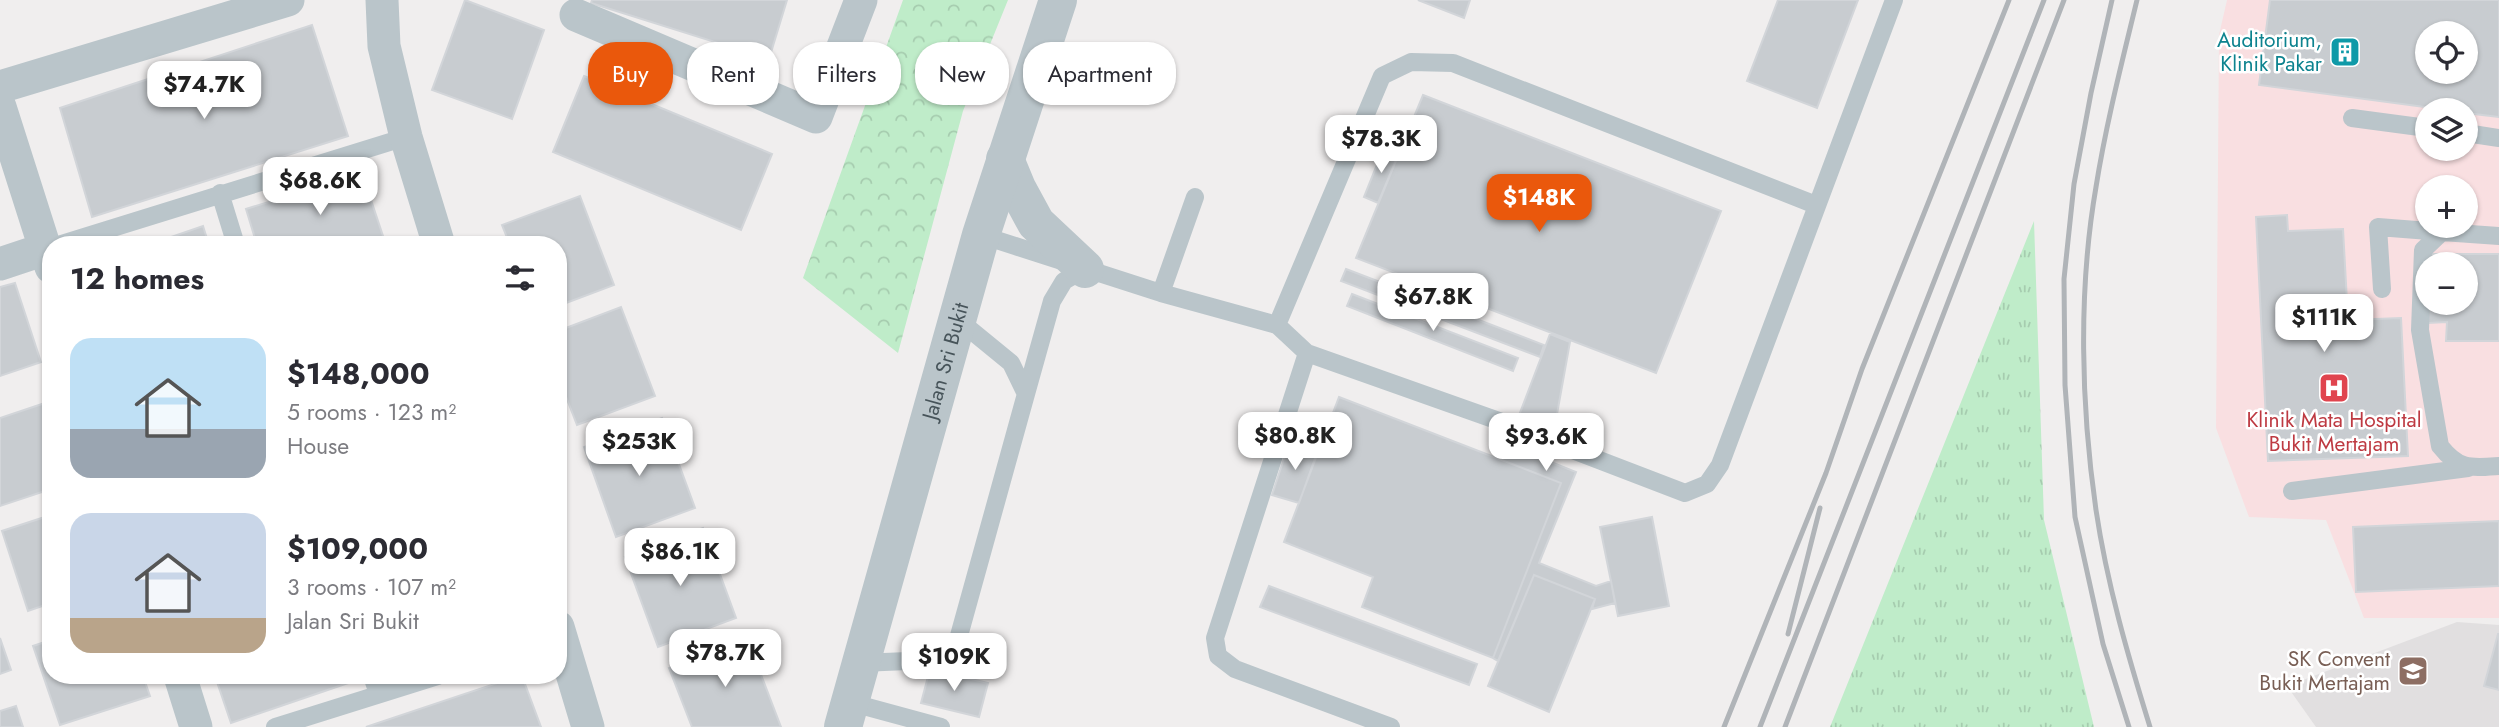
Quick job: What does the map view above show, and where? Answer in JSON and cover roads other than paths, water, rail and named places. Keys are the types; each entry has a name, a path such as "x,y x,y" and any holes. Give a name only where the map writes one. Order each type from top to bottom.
{"street":[{"path":"0,87 288,0"},
{"path":"382,0 384,46 406,137 436,236"},
{"path":"576,15 816,117 861,0"},
{"name":"Jalan Sri Bukit","path":"846,715 956,318 1058,0"},
{"path":"0,107 45,236"},
{"path":"1005,159 1035,223 1085,269"},
{"path":"0,264 42,254"},
{"path":"567,660 588,727"},
{"path":"183,684 196,727"}],"lane":[{"path":"1552,442 1685,493 1707,484 1720,465 1894,0"},
{"path":"1277,325 1382,76 1411,62 1453,63 1816,205"},
{"path":"2351,118 2415,126"},
{"path":"2478,135 2499,138"},
{"path":"97,236 220,193 406,137"},
{"path":"220,193 233,236"},
{"path":"1161,293 1195,197"},
{"path":"2382,289 2378,227 2415,230"},
{"path":"981,234 1161,293 1277,325 1307,353 1513,426"},
{"path":"2478,235 2499,236"},
{"path":"2436,238 2423,250 2420,330 2440,446 2450,460 2468,468"},
{"path":"860,663 932,660 957,643 1052,301 1064,281 1085,269"},
{"path":"956,318 1012,363 1026,394"},
{"path":"1307,353 1215,638 1218,656 1235,668 1391,727"},
{"path":"2292,491 2499,466"},
{"path":"375,684 378,694"},
{"path":"275,727 411,684"},
{"path":"846,715 941,727"}],"railway":[{"path":"1724,727 1826,473 1862,369 2009,0"},
{"path":"1760,727 2044,0"},
{"path":"1785,727 2064,0"},
{"path":"2112,0 2074,184 2064,279 2065,385 2075,517 2103,644 2129,727"},
{"path":"2137,0 2109,116 2090,226 2084,349 2087,430 2096,510 2119,620 2150,727"},
{"path":"1788,634 1820,508"}],"place":[{"name":"Auditorium, Klinik Pakar","path":"2345,52"},
{"name":"Klinik Mata Hospital Bukit Mertajam","path":"2334,388"},
{"name":"SK Convent Bukit Mertajam","path":"2413,671"}]}
